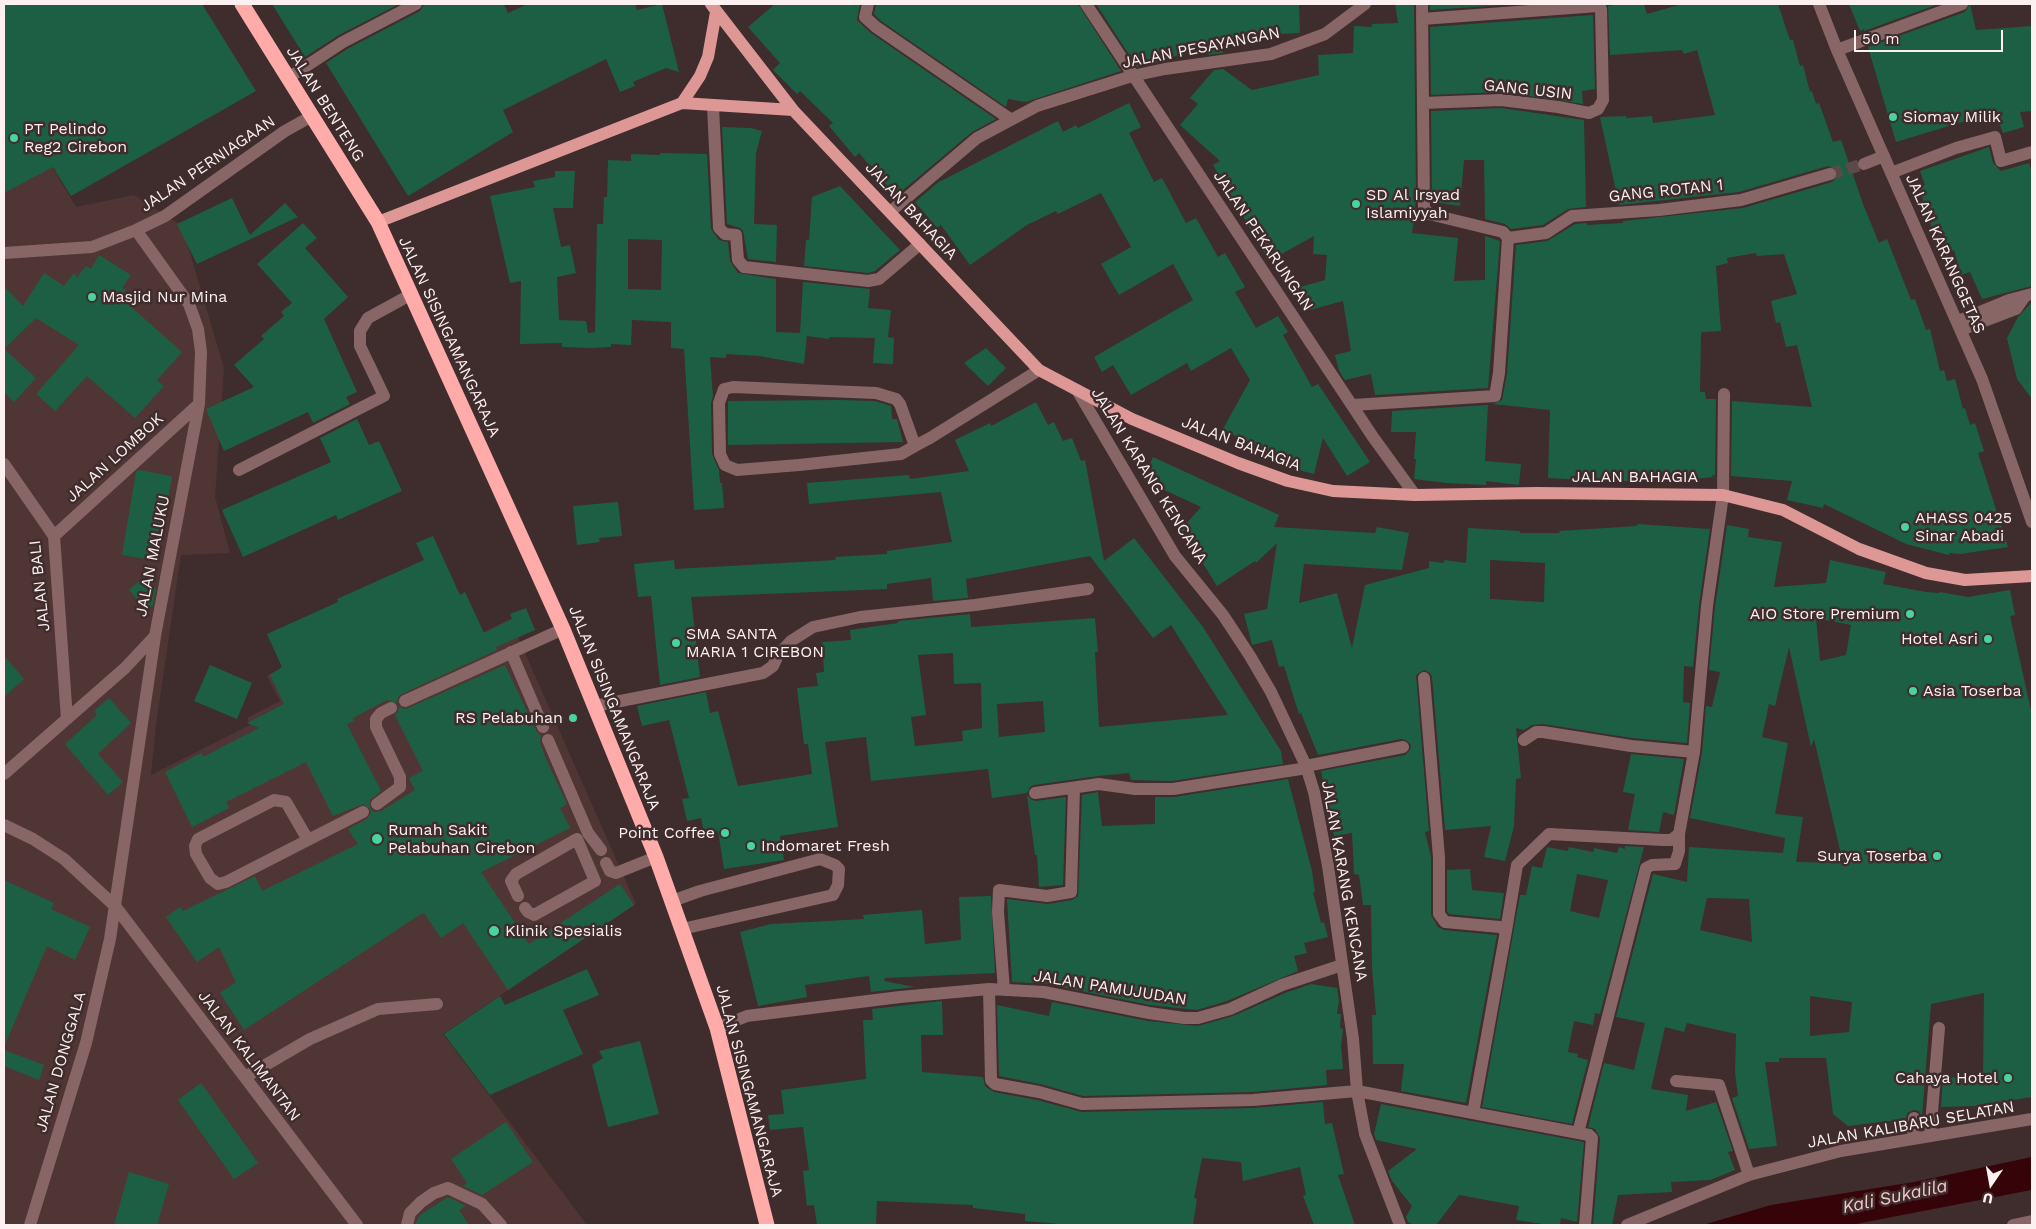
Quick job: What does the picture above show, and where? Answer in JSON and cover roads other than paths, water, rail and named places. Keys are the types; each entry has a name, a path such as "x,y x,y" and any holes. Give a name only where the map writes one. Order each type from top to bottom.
{"highway":[{"name":"JALAN BENTENG","path":"242,4 378,222"},
{"name":"JALAN SISINGAMANGARAJA","path":"378,222 563,629 656,857 717,1028 767,1225"}],"main road":[{"path":"682,103 700,76 708,57 714,8"},
{"name":"JALAN BAHAGIA","path":"714,8 793,110 1039,370 1132,419 1238,463 1288,481 1334,490 1415,495 1537,493 1724,494 1784,510 1859,548 1926,573 1965,580 2032,576"},
{"path":"378,222 682,103 713,107 793,110"}],"street":[{"path":"288,78 344,42 416,4"},
{"path":"868,4 865,17 876,28 1010,119"},
{"name":"JALAN PEKARUNGAN","path":"1086,4 1373,437 1415,495"},
{"name":"JALAN PESAYANGAN","path":"890,212 976,138 1037,106 1132,76 1230,58 1271,54 1326,34 1362,4"},
{"path":"1353,405 1495,395 1499,373 1508,238 1503,232 1429,214 1424,208 1422,4"},
{"name":"JALAN KARANGGETAS","path":"1819,4 1891,173 1960,325 1982,379 2032,522"},
{"path":"1837,50 1938,11 1962,4"},
{"name":"GANG USIN","path":"1422,19 1598,6 1600,9 1603,100 1598,109 1585,113 1558,107 1501,100 1422,103"},
{"path":"713,107 719,228 725,234 736,235 738,260 744,267 868,281 879,279 920,244"},
{"name":"JALAN PERNIAGAAN","path":"4,253 92,247 136,230 165,216 285,132 312,116"},
{"path":"1891,173 1956,148 1995,137 2001,161 2032,152"},
{"path":"1864,164 1884,156"},
{"name":"GANG ROTAN 1","path":"1508,238 1546,233 1572,216 1659,210 1741,200 1830,174"},
{"name":"JALAN MALUKU","path":"115,906 155,636 198,404 201,352 198,329 189,304 136,230"},
{"path":"239,470 384,396 360,346 360,331 368,318 410,295"},
{"path":"1960,325 2016,309 2028,295"},
{"path":"915,446 900,404 896,399 876,393 733,387 724,389 719,403 720,454 725,465 737,470 901,454 915,446 1039,370"},
{"name":"JALAN KARANG KENCANA","path":"1077,390 1175,556 1223,615 1250,656 1271,692 1307,767 1314,792 1328,866 1353,1039 1356,1091 1365,1134 1400,1225"},
{"path":"1578,1133 1646,868 1652,865 1675,864 1680,844 1678,834 1694,752 1707,606 1724,494 1724,394"},
{"name":"JALAN LOMBOK","path":"54,536 198,404"},
{"name":"JALAN BALI","path":"4,464 54,536 67,719"},
{"path":"595,706 763,672 773,666 778,655 791,641 813,627 860,617 974,606 1088,589"},
{"path":"405,702 563,629"},
{"path":"4,774 125,668 155,636"},
{"path":"511,652 543,727"},
{"path":"1424,678 1439,858 1439,914 1445,922 1496,927 1506,932"},
{"path":"377,804 400,787 400,777 376,727 376,719 381,713 391,708"},
{"path":"1524,740 1536,732 1543,732 1631,746 1694,752"},
{"path":"525,908 534,915 595,881 582,836 548,740"},
{"path":"1035,793 1099,784 1135,789 1173,789 1307,767 1403,747"},
{"path":"1004,990 998,912 999,890 1047,896 1071,892 1074,788"},
{"path":"308,840 286,802 274,800 198,839 195,846 196,854 210,878 218,884 226,882 363,812"},
{"name":"JALAN KALIMANTAN","path":"4,825 33,839 64,859 115,906 357,1225"},
{"path":"1473,1113 1517,865 1549,834 1671,840 1678,834"},
{"path":"582,836 601,850"},
{"path":"518,896 511,885 513,877 582,836"},
{"path":"606,864 610,871 616,873 656,857"},
{"path":"672,901 700,891 820,860 835,865 839,869 838,884 833,894 682,929"},
{"name":"JALAN DONGGALA","path":"30,1225 86,1043 110,939 115,906"},
{"name":"JALAN PAMUJUDAN","path":"717,1028 747,1016 900,997 989,990 1044,992 1149,1013 1198,1018 1230,1009 1282,985 1342,964"},
{"path":"989,990 991,1080 995,1084 1038,1092 1082,1104 1253,1100 1356,1091 1578,1133 1592,1138 1585,1225"},
{"path":"245,1077 310,1039 378,1009 436,1004"},
{"path":"1930,1136 1938,1028"},
{"path":"1676,1081 1719,1085 1749,1175"},
{"path":"1913,1139 1914,1118"},
{"name":"JALAN KALIBARU SELATAN","path":"1627,1225 1749,1175 1840,1151 2032,1119"},
{"path":"407,1225 410,1213 421,1202 434,1193 448,1188 482,1204 501,1225"},
{"path":"2014,1225 2032,1221"}],"water":[{"name":"Kali Sukalila","path":"2032,1157 2032,1190 1851,1225 1703,1225 1771,1205 1914,1182"}],"tunnel":[{"path":"1830,174 1864,164"}],"place":[{"name":"Siomay Milik","path":"1893,117"},
{"name":"PT Pelindo Reg2 Cirebon","path":"14,138"},
{"name":"SD Al Irsyad Islamiyyah","path":"1356,204"},
{"name":"Masjid Nur Mina","path":"92,297"},
{"name":"AHASS 0425 Sinar Abadi","path":"1905,527"},
{"name":"AIO Store Premium","path":"1910,614"},
{"name":"Hotel Asri","path":"1988,639"},
{"name":"SMA SANTA MARIA 1 CIREBON","path":"676,643"},
{"name":"Asia Toserba","path":"1913,691"},
{"name":"RS Pelabuhan","path":"573,718"},
{"name":"Point Coffee","path":"725,833"},
{"name":"Rumah Sakit Pelabuhan Cirebon","path":"377,839"},
{"name":"Indomaret Fresh","path":"751,846"},
{"name":"Surya Toserba","path":"1937,856"},
{"name":"Klinik Spesialis","path":"494,931"},
{"name":"Cahaya Hotel","path":"2008,1078"}]}
